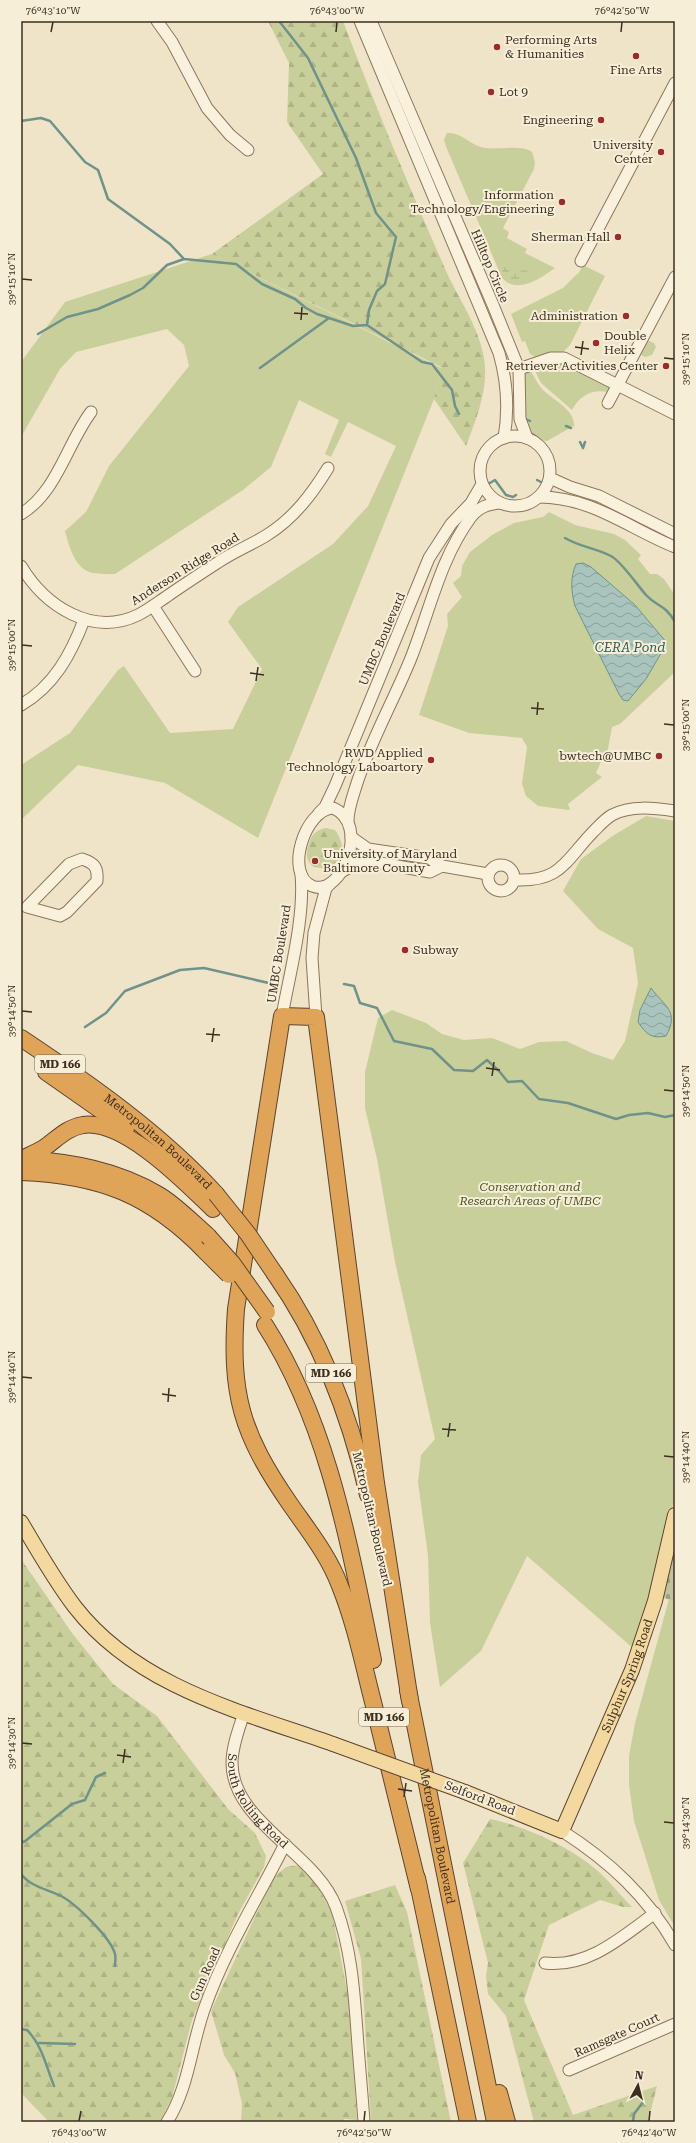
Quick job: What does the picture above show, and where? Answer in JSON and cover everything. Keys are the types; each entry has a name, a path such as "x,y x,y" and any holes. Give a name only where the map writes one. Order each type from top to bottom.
{"highway":[{"path":"410,1700 376,1483 316,1017 282,1016 236,1310 233,1346 234,1376 238,1401 256,1451 319,1547 340,1585 359,1648 420,1889"},
{"name":"Metropolitan Boulevard","path":"21,1038 93,1087 133,1118 197,1174 215,1201 248,1234 292,1298 323,1355 348,1418 376,1532 451,1910 495,2122"},
{"path":"46,1072 165,1156 193,1179 215,1201"},
{"path":"215,1201 132,1140 106,1127 83,1125 71,1129 53,1140 46,1147 22,1159 69,1163 92,1167 129,1180 164,1199 180,1210 208,1236 232,1263 266,1318"},
{"name":"MD 166","path":"21,1173 40,1173 90,1180 131,1195 172,1220 206,1252 266,1318 292,1370 317,1431 349,1546 468,2122"},
{"path":"451,1910 507,2122"}],"main road":[{"name":"Sulphur Spring Road","path":"562,1831 632,1670 655,1601 675,1515"},
{"path":"21,1522 75,1607 117,1648 162,1679 184,1690 244,1713"},
{"name":"Selford Road","path":"244,1713 465,1792 562,1831"}],"street":[{"path":"157,21 172,42 207,108 230,135 248,150"},
{"name":"Hilltop Circle","path":"360,21 499,352 506,390 507,410 504,438"},
{"name":"Hilltop Circle","path":"371,21 519,369 520,420 527,438"},
{"path":"581,261 675,83"},
{"path":"608,403 675,277"},
{"path":"519,369 551,358 564,358 619,384 675,414"},
{"path":"21,514 40,499 49,486 80,427 91,412"},
{"path":"316,1017 312,958 314,933 326,888 341,872 349,856 351,837 348,821 349,809 362,766 411,658 443,566 472,516 488,504 500,503 520,506 532,503 546,489 550,478 550,464 545,452 539,445 527,438 520,436 504,438 494,444 484,456 480,474 482,484 491,497 500,503"},
{"name":"Anderson Ridge Road","path":"21,566 45,596 65,611 84,620 100,622 126,620 153,606 230,554 279,526 301,506 315,490 328,468"},
{"path":"550,478 570,487 599,496 675,534"},
{"name":"UMBC Boulevard","path":"319,813 325,807 335,786 430,558 451,524 471,503 482,484"},
{"path":"539,497 560,497 585,504 675,547"},
{"path":"153,606 195,671"},
{"path":"21,705 43,689 63,665 72,650 84,620"},
{"path":"331,883 324,886 312,886 306,882 301,873 299,861 300,846 311,823 319,813 327,808 333,808 339,811 348,821"},
{"path":"515,880 538,880 553,874 562,868 588,837 612,815 638,808 675,811"},
{"path":"351,837 368,849 429,858 442,866 488,874"},
{"path":"82,859 92,862 97,868 97,881 67,912 55,916 24,906 75,860 82,859"},
{"path":"341,872 355,864 370,861 430,872 442,866"},
{"path":"502,864 510,868 513,872 515,880 511,888 498,891 491,887 488,874 493,867 502,864"},
{"name":"UMBC Boulevard","path":"282,1016 299,920 302,887 301,873"},
{"name":"South Rolling Road","path":"244,1713 233,1750 232,1763 236,1784 249,1806 285,1844 306,1863 325,1888 340,1920 350,1959 354,1987 364,2122"},
{"name":"Selford Road","path":"562,1831 586,1846 620,1874 655,1913 675,1945"},
{"name":"Gun Road","path":"167,2122 182,2090 205,2006 244,1920 285,1844"},
{"path":"545,1963 570,1963 599,1952 655,1913"},
{"name":"Ramsgate Court","path":"568,2070 675,2024"}],"green space":[{"path":"268,21 343,21 417,204 448,276 472,321 481,345 484,358 485,380 478,413 466,446 434,399 441,367 212,254 323,174 287,122 289,63"},
{"path":"447,133 452,133 462,137 480,147 523,148 532,152 535,162 534,169 503,228 509,232 507,238 527,249 525,253 555,268 536,280 522,285 508,283 502,278 447,149 444,140"},
{"path":"212,254 441,368 434,399 258,838 165,783 78,765 21,820 21,765 70,733 118,670 124,666 170,733 233,729 262,669 228,622 238,607 333,544 368,506 396,446 348,422 331,457 325,454 339,420 299,400 271,467 243,490 115,574 93,573 87,571 77,562 65,531 86,512 109,466 189,366 184,345 167,329 76,352 60,369 21,437 21,362 65,302"},
{"path":"501,258 506,259 514,268 532,272 533,276 523,282 505,278 499,262"},
{"path":"583,265 605,276 570,345 561,354 535,357 530,354 525,341 522,342 511,314 563,288 578,274"},
{"path":"647,340 654,343 656,347 652,355 645,357 640,354"},
{"path":"560,362 610,387 608,392 596,392 582,397 572,410 541,383 534,369 538,366"},
{"path":"530,370 542,389 567,410 574,421 574,427 571,426 547,441 538,439 533,434 525,419 529,419 524,416 523,375"},
{"path":"549,512 575,525 614,534 625,540 641,555 638,559 650,574 657,574 664,579 675,595 675,672 620,724 612,727 607,754 604,755 596,773 602,777 568,804 569,810 538,806 526,796 522,784 527,747 522,738 469,733 419,715 448,626 447,614 462,597 453,583 461,576 462,566 470,552 492,535 514,523 543,517"},
{"name":"Conservation and Research Areas of UMBC","path":"646,816 675,821 675,1497 667,1525 652,1593 634,1649 527,1556 481,1651 440,1687 430,1623 428,1556 418,1482 421,1455 435,1439 395,1262 377,1159 365,1108 365,1072 378,1018 392,1010 426,1023 442,1034 464,1040 492,1038 520,1049 539,1042 566,1041 592,1053 613,1060 625,1041 638,983 633,948 598,929 563,891 581,859 614,835"},
{"path":"326,828 335,830 342,844 341,855 336,863 327,867 318,868 311,864 307,856 309,843 315,833"},
{"path":"675,1532 675,1601 660,1597"},
{"path":"21,1559 72,1633 113,1684 157,1716 228,1809 255,1833 266,1856 264,1867 238,1914 192,2020 172,2098 160,2122 49,2122 21,2093"},
{"path":"669,1599 675,1601 675,1927 659,1900 634,1821 629,1785 629,1756 635,1723"},
{"path":"490,1819 530,1831 571,1851 598,1871 632,1907 623,1907 600,1900 549,1925 524,2000 573,2115 657,2086 648,2122 534,2122 506,2016 488,1994 486,1976 488,1963 463,1863"},
{"path":"298,1865 315,1882 332,1912 349,2001 357,2120 344,2119 344,2122 241,2122 242,2104 235,2073 224,2055 211,2011 273,1878 286,1867"},
{"path":"395,1885 407,1912 451,2122 371,2121 361,1959 345,1901"}],"water":[{"name":"CERA Pond","path":"583,563 591,567 635,605 667,643 646,679 628,701 623,700 619,694 575,606 572,590 572,579 576,564"},
{"path":"651,988 669,1009 671,1015 670,1027 666,1036 656,1037 649,1035 638,1022 640,1010"}],"waterway":[{"path":"279,21 308,58 356,158 376,213 396,237 385,284 377,291 369,310 367,325"},
{"path":"21,121 41,118 50,121 85,162 98,170 108,199 170,244 184,259 236,264 262,284 295,299 306,308 317,314 353,326 367,325 422,362 432,364 452,390 455,406 459,414"},
{"path":"38,334 67,317 98,309 130,295 143,288 167,265 184,259"},
{"path":"260,368 329,318"},
{"path":"524,418 530,421"},
{"path":"566,426 571,428"},
{"path":"580,442 583,448"},
{"path":"583,448 585,442"},
{"path":"487,483 495,480 506,495 513,497 516,495"},
{"path":"537,480 543,483"},
{"path":"565,538 605,553 615,559 646,595 668,612 675,622"},
{"path":"85,1027 106,1013 125,991 180,970 204,968 273,984"},
{"path":"344,984 354,986 360,1003 377,1008 394,1041 432,1049 454,1070 473,1071 487,1060 508,1082 522,1081 539,1099 568,1103 616,1119 629,1115 648,1113 665,1117 675,1115"},
{"path":"21,1841 24,1842 72,1804 85,1800 96,1777 105,1773"},
{"path":"21,1874 34,1885 61,1896 83,1913 100,1930 112,1947 115,1956 115,1966"},
{"path":"21,2029 27,2030 36,2042 54,2086"},
{"path":"39,2043 75,2044"},
{"path":"633,2122 634,2114 643,2102"}],"place":[{"name":"Performing Arts & Humanities","path":"497,47"},
{"name":"Fine Arts","path":"636,56"},
{"name":"Lot 9","path":"491,92"},
{"name":"Engineering","path":"601,120"},
{"name":"University Center","path":"661,152"},
{"name":"Information Technology/Engineering","path":"562,202"},
{"name":"Sherman Hall","path":"618,237"},
{"name":"Administration","path":"626,316"},
{"name":"Double Helix","path":"596,343"},
{"name":"Retriever Activities Center","path":"666,366"},
{"name":"bwtech@UMBC","path":"659,756"},
{"name":"RWD Applied Technology Laboartory","path":"431,760"},
{"name":"University of Maryland Baltimore County","path":"315,861"},
{"name":"Subway","path":"405,950"}]}
